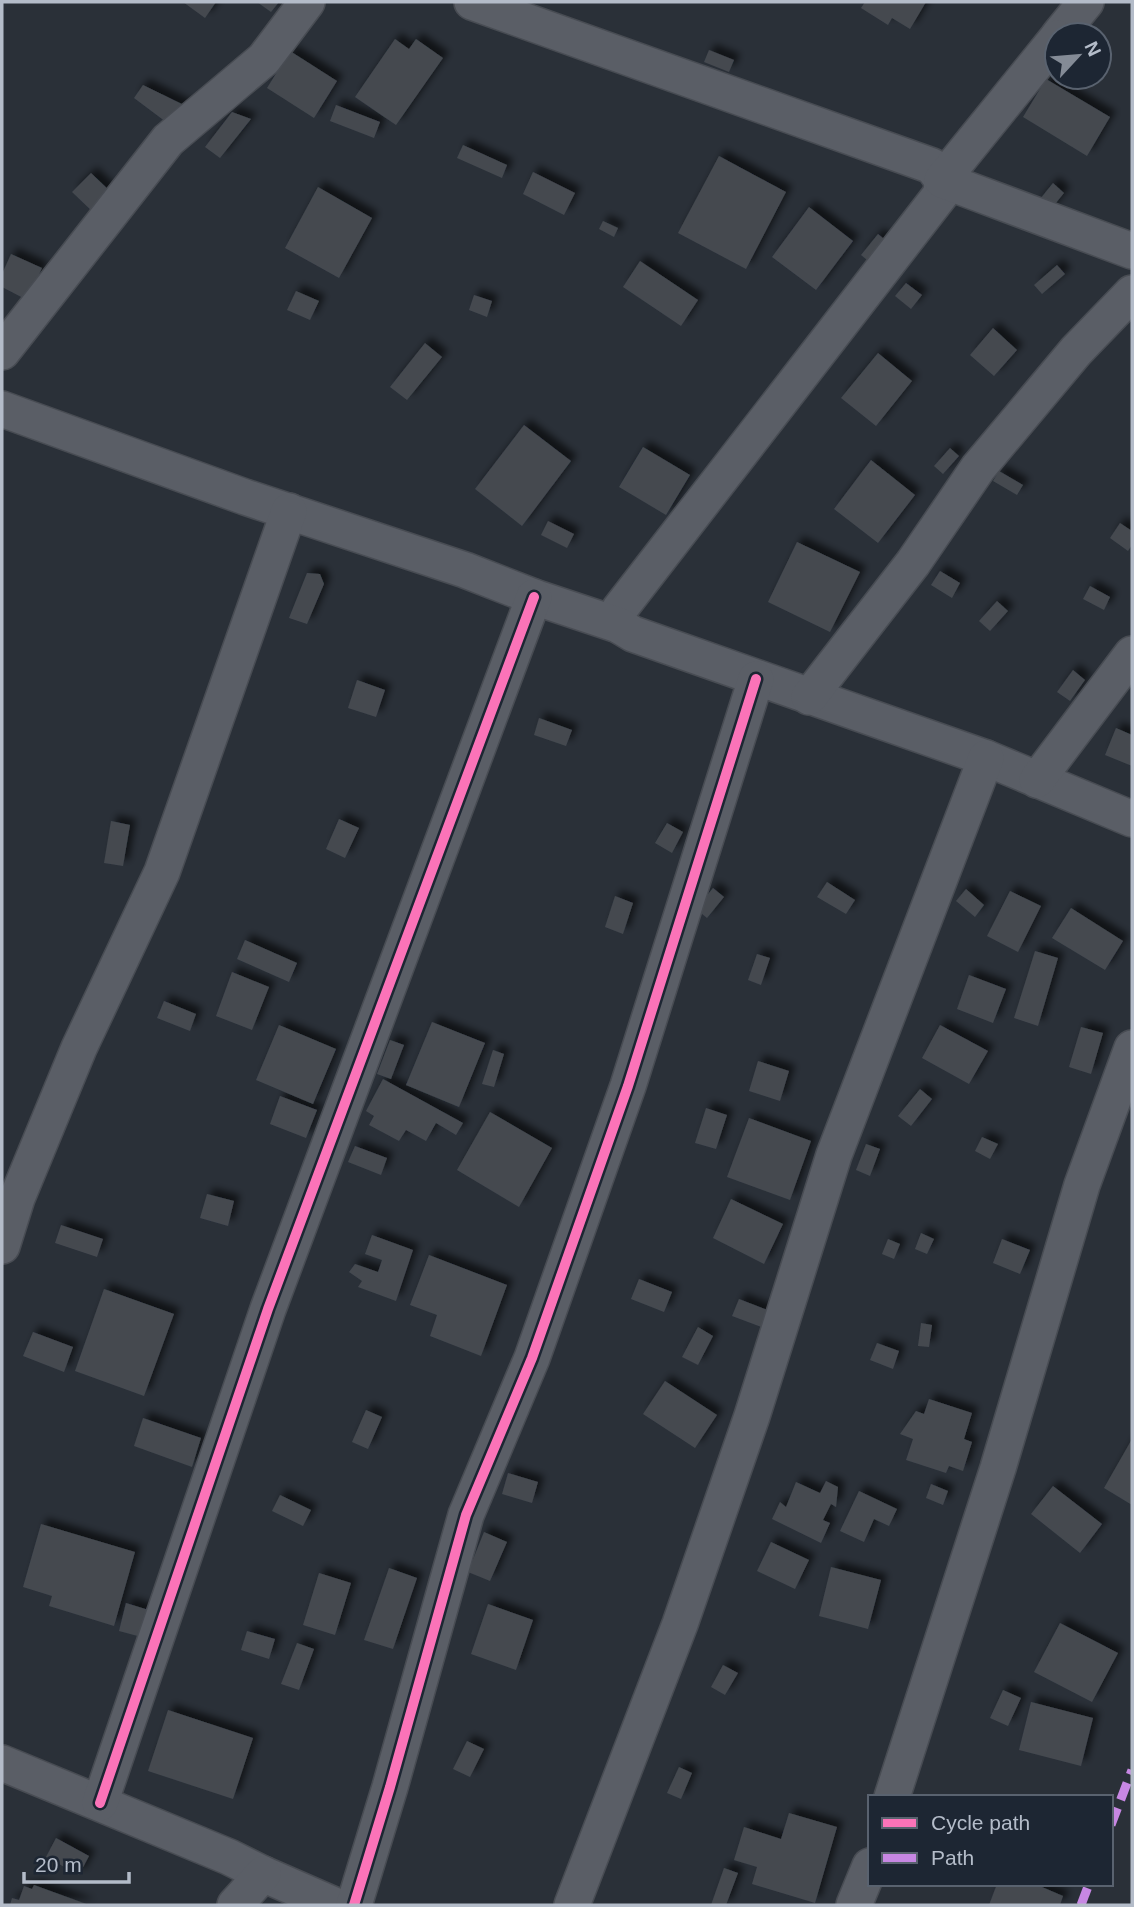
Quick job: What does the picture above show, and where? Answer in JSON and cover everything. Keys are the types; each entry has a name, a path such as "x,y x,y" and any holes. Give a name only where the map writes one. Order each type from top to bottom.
{"street":[{"path":"2,352 168,140 264,59 307,2"},
{"path":"472,2 932,166 942,180 1132,251"},
{"path":"1070,21 1086,2"},
{"path":"618,625 618,610 941,194 942,180 1043,55"},
{"path":"809,696 913,563 978,468 1076,351 1132,293"},
{"path":"2,409 465,570 618,625 633,634 756,679 986,758 1132,819"},
{"path":"2,1246 17,1198 79,1048 162,872 289,511"},
{"path":"100,1803 268,1309 534,597"},
{"path":"1037,780 1132,654"},
{"path":"354,1905 466,1515 532,1358 628,1086 756,679"},
{"path":"572,1905 685,1611 752,1416 834,1155 986,758"},
{"path":"893,1795 998,1468 1082,1185 1132,1048"},
{"path":"2,1763 229,1857 334,1905"},
{"path":"854,1905 868,1871"},
{"path":"235,1905 263,1874"}],"building":[{"path":"183,2 216,2 205,18"},
{"path":"257,2 279,2 271,12"},
{"path":"865,2 926,2 910,29 892,18 888,25 861,8"},
{"path":"395,39 409,49 416,39 443,58 396,125 355,97"},
{"path":"709,50 734,60 729,72 704,62"},
{"path":"290,51 337,81 314,118 267,88"},
{"path":"1043,84 1043,91 1066,91 1110,117 1087,156 1023,117"},
{"path":"143,85 190,108 170,125 134,98"},
{"path":"336,105 380,122 374,138 330,121"},
{"path":"232,112 251,119 220,158 205,147"},
{"path":"463,145 507,165 502,178 457,158"},
{"path":"719,156 786,192 746,269 678,233"},
{"path":"533,172 575,193 564,215 523,194"},
{"path":"91,173 113,194 95,214 72,192"},
{"path":"1053,183 1064,193 1047,214 1036,204"},
{"path":"318,187 372,218 339,278 285,248"},
{"path":"809,207 853,241 816,290 772,257"},
{"path":"603,221 618,228 614,237 599,229"},
{"path":"878,234 889,243 872,264 861,255"},
{"path":"11,254 42,268 27,300 2,287 2,274"},
{"path":"640,261 698,300 681,326 623,287"},
{"path":"1057,265 1065,274 1042,294 1034,285"},
{"path":"906,283 922,295 911,309 895,296"},
{"path":"296,291 319,301 310,320 287,310"},
{"path":"474,295 492,301 487,317 469,310"},
{"path":"993,328 1017,350 994,376 970,355"},
{"path":"425,343 442,357 407,400 390,387"},
{"path":"878,353 912,381 876,426 841,398"},
{"path":"524,425 571,461 522,526 475,489"},
{"path":"643,447 690,475 666,515 619,487"},
{"path":"950,448 959,456 943,474 934,466"},
{"path":"871,460 915,495 878,543 834,509"},
{"path":"999,471 1023,485 1017,495 993,481"},
{"path":"548,521 574,534 567,548 541,535"},
{"path":"1120,523 1132,531 1132,545 1128,551 1110,538"},
{"path":"797,542 860,572 830,632 768,602"},
{"path":"940,571 960,583 952,598 931,585"},
{"path":"307,573 320,574 324,584 307,624 289,618"},
{"path":"1090,586 1110,597 1104,610 1083,599"},
{"path":"997,601 1008,611 990,631 979,621"},
{"path":"1073,670 1085,680 1070,701 1057,692"},
{"path":"357,680 385,690 376,717 348,708"},
{"path":"539,718 572,730 566,746 534,735"},
{"path":"1116,728 1132,735 1132,766 1105,755"},
{"path":"339,819 359,828 345,858 326,849"},
{"path":"111,821 130,825 123,866 104,863"},
{"path":"667,823 683,832 672,853 655,843"},
{"path":"827,882 855,900 846,914 817,897"},
{"path":"713,888 724,897 707,918 696,909"},
{"path":"966,889 984,905 975,917 956,901"},
{"path":"1010,891 1041,906 1018,952 987,936"},
{"path":"615,896 633,903 623,934 605,927"},
{"path":"1071,908 1123,941 1105,970 1052,938"},
{"path":"245,940 297,963 289,982 237,959"},
{"path":"1035,951 1058,958 1038,1026 1014,1018"},
{"path":"757,954 770,958 761,985 748,980"},
{"path":"232,972 269,987 252,1030 216,1016"},
{"path":"969,975 1006,989 993,1023 957,1009"},
{"path":"164,1001 196,1014 190,1031 157,1018"},
{"path":"432,1022 485,1043 459,1107 406,1085"},
{"path":"279,1025 336,1049 313,1104 256,1080"},
{"path":"940,1025 988,1051 969,1084 922,1058"},
{"path":"1081,1027 1103,1033 1091,1074 1069,1067"},
{"path":"390,1040 404,1045 391,1079 377,1074"},
{"path":"493,1050 504,1054 494,1087 482,1084"},
{"path":"758,1061 789,1071 780,1101 749,1091"},
{"path":"383,1079 463,1123 456,1135 436,1123 426,1141 406,1130 399,1141 369,1125 374,1116 366,1111"},
{"path":"920,1089 932,1099 911,1126 898,1116"},
{"path":"280,1096 317,1110 306,1138 270,1124"},
{"path":"706,1108 727,1115 716,1149 695,1143"},
{"path":"490,1112 552,1148 519,1207 457,1170"},
{"path":"749,1118 811,1141 790,1200 727,1177"},
{"path":"982,1137 998,1144 990,1159 975,1151"},
{"path":"866,1144 880,1149 870,1176 856,1170"},
{"path":"355,1146 387,1158 381,1175 348,1162"},
{"path":"207,1194 234,1201 228,1226 200,1218"},
{"path":"731,1199 783,1224 764,1264 713,1238"},
{"path":"61,1225 103,1239 97,1257 55,1243"},
{"path":"921,1233 934,1239 927,1254 915,1249"},
{"path":"372,1235 413,1250 396,1301 358,1287 362,1281 349,1272 355,1264 378,1272 382,1260 365,1254"},
{"path":"888,1239 900,1244 894,1259 882,1254"},
{"path":"1002,1239 1030,1250 1020,1274 993,1263"},
{"path":"429,1255 507,1285 481,1356 430,1336 437,1315 410,1305"},
{"path":"639,1279 672,1292 664,1312 631,1299"},
{"path":"104,1289 174,1314 144,1396 75,1371"},
{"path":"739,1299 770,1311 764,1328 732,1316"},
{"path":"921,1323 932,1325 929,1347 918,1346"},
{"path":"698,1327 713,1336 698,1365 682,1357"},
{"path":"33,1332 73,1347 64,1372 23,1356"},
{"path":"877,1343 899,1351 893,1369 870,1360"},
{"path":"665,1381 717,1415 695,1448 643,1414"},
{"path":"929,1399 972,1413 964,1439 972,1442 963,1471 949,1466 946,1473 906,1460 913,1439 900,1434 916,1411 924,1414"},
{"path":"366,1410 382,1417 368,1449 352,1442"},
{"path":"143,1418 201,1438 192,1467 134,1446"},
{"path":"1132,1439 1132,1505 1104,1488"},
{"path":"508,1473 538,1482 532,1503 502,1494"},
{"path":"826,1481 838,1487 836,1507 831,1504 823,1520 830,1523 821,1543 772,1519 780,1502 786,1507 796,1482 820,1493"},
{"path":"931,1484 948,1491 943,1505 926,1498"},
{"path":"1053,1486 1102,1524 1080,1553 1031,1514"},
{"path":"859,1491 897,1509 889,1526 874,1519 864,1542 840,1531"},
{"path":"280,1495 311,1510 303,1526 272,1511"},
{"path":"41,1524 135,1552 114,1626 49,1606 52,1596 23,1587"},
{"path":"484,1532 507,1542 490,1581 468,1572"},
{"path":"771,1542 809,1560 795,1589 757,1571"},
{"path":"831,1567 881,1580 868,1629 819,1616"},
{"path":"389,1568 417,1578 393,1649 364,1640"},
{"path":"319,1573 351,1583 335,1635 303,1625"},
{"path":"126,1603 152,1611 145,1638 119,1631"},
{"path":"488,1604 533,1620 516,1670 471,1654"},
{"path":"1060,1623 1118,1653 1092,1702 1034,1672"},
{"path":"247,1631 275,1639 269,1659 241,1650"},
{"path":"297,1643 314,1649 299,1690 281,1684"},
{"path":"723,1665 738,1673 725,1695 711,1687"},
{"path":"1003,1690 1021,1698 1008,1726 990,1718"},
{"path":"1031,1702 1093,1718 1081,1766 1019,1750"},
{"path":"168,1710 253,1738 233,1799 148,1771"},
{"path":"467,1741 484,1749 470,1777 453,1769"},
{"path":"679,1767 692,1773 681,1799 667,1793"},
{"path":"789,1813 837,1827 815,1903 752,1884 757,1867 734,1860 744,1827 781,1839"},
{"path":"56,1838 89,1856 79,1875 46,1857"},
{"path":"724,1868 738,1873 726,1905 711,1905"},
{"path":"34,1885 89,1905 10,1905 12,1898 19,1900 24,1886 32,1889"},
{"path":"996,1886 1040,1886 1063,1896 1060,1905 989,1905"}],"marked path":[{"path":"1113,1820 1132,1770"},
{"path":"1081,1905 1088,1886"}],"cycle path":[{"path":"100,1803 268,1309 534,597"},
{"path":"354,1905 466,1515 532,1358 628,1086 756,679"}]}
